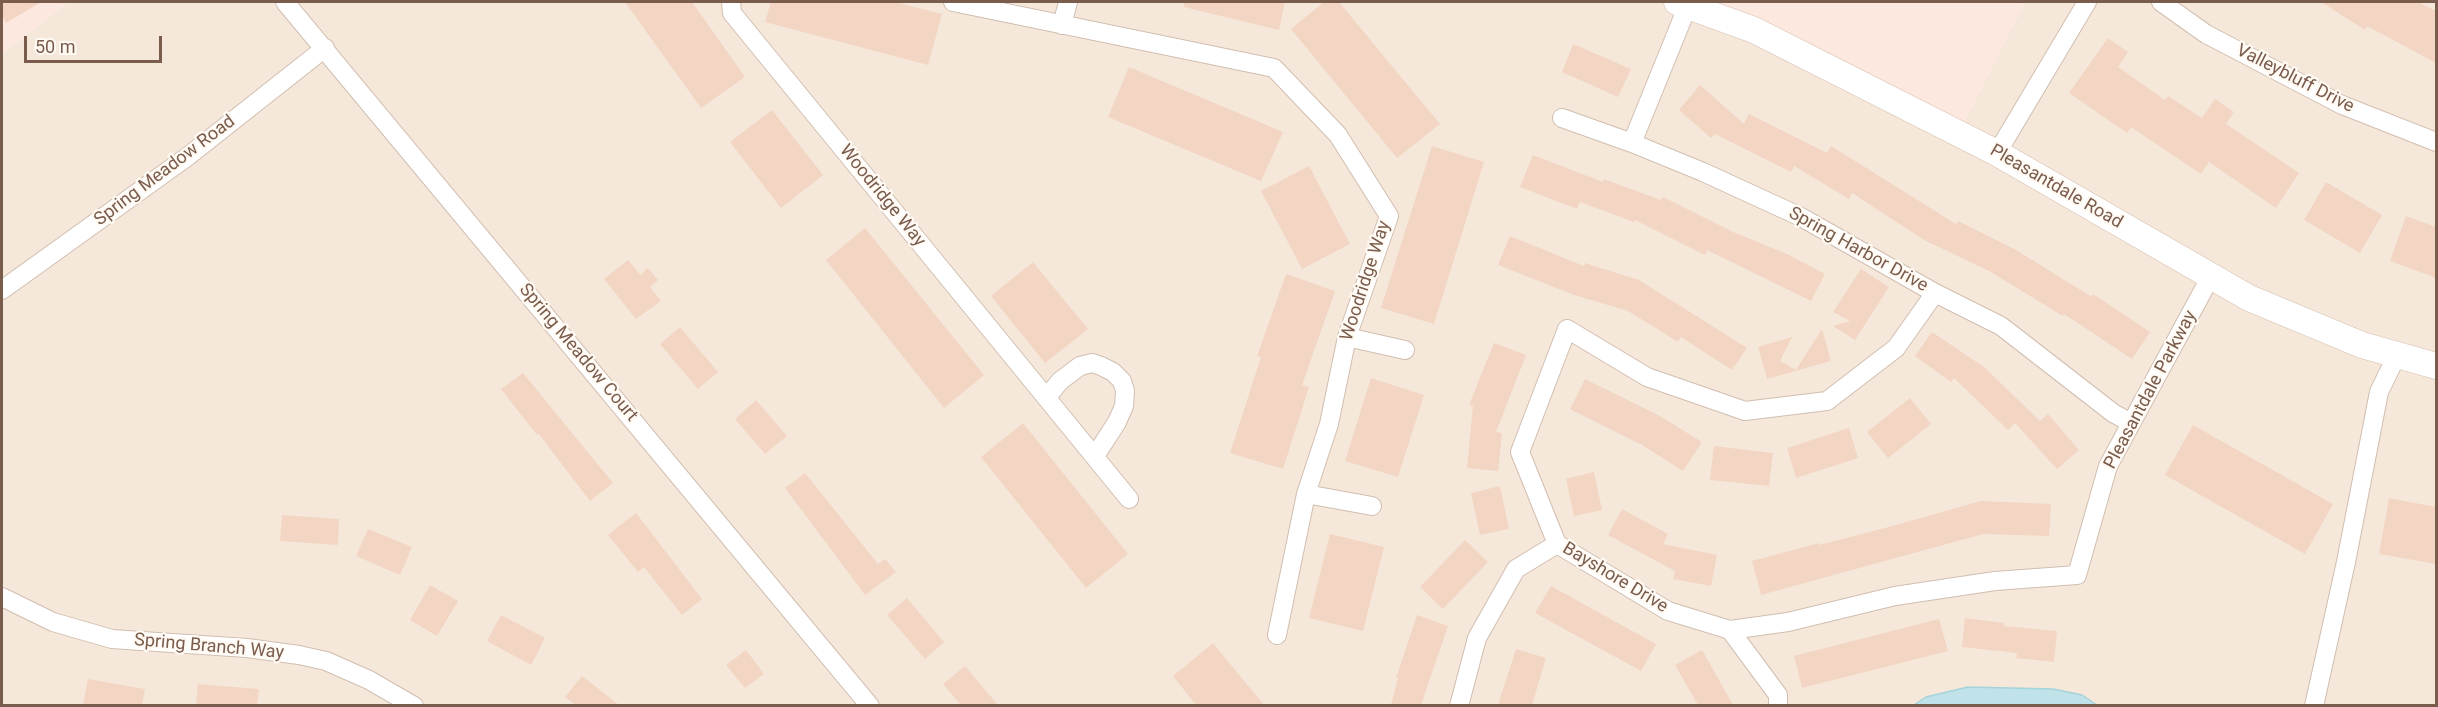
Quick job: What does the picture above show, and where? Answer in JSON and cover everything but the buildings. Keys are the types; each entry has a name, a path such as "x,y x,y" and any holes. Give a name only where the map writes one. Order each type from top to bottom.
{"main road":[{"name":"Pleasantdale Road","path":"1683,3 1755,30 1997,153 2249,297 2303,322 2362,345 2436,366"}],"street":[{"name":"Spring Meadow Court","path":"285,2 870,705"},
{"name":"Woodridge Way","path":"731,2 732,13 1129,499"},
{"name":"Woodridge Way","path":"953,2 1274,68 1338,135 1389,216 1347,337 1329,424 1306,494 1277,635"},
{"path":"1062,25 1068,2"},
{"path":"1997,153 2087,2"},
{"name":"Valleybluff Drive","path":"2161,2 2206,34 2342,105 2436,142"},
{"path":"1632,143 1683,3"},
{"name":"Spring Meadow Road","path":"2,290 187,158 325,48"},
{"name":"Spring Harbor Drive","path":"1562,118 1703,172 1801,217 1935,293 2001,326 2131,423"},
{"name":"Pleasantdale Parkway","path":"2077,575 2108,466 2211,276"},
{"name":"Bayshore Drive","path":"1935,293 1896,348 1827,401 1745,411 1647,376 1568,329 1520,452 1557,544 1668,612 1730,630 1788,622 1906,594 1995,581 2077,575"},
{"path":"1347,337 1405,350"},
{"path":"2314,705 2346,562 2379,392 2397,355"},
{"path":"1047,397 1060,381 1080,366 1092,363 1113,372 1122,381 1125,391 1124,406 1117,422 1095,456"},
{"path":"1306,494 1372,506"},
{"path":"1458,705 1477,638 1516,569 1557,544"},
{"name":"Spring Branch Way","path":"2,597 53,622 112,639 247,648 326,661 369,680 414,705"},
{"path":"1730,630 1778,695 1778,705"}],"shaded area":[{"path":"2,2 68,2 2,54"},
{"path":"68,2 1705,2 1957,135 2025,2 2436,2 2436,705 2,706 2,54"},
{"path":"1705,2 2025,2 1957,135"}],"water":[{"path":"1968,687 2053,689 2082,695 2097,705 1914,705 1926,697"}]}
